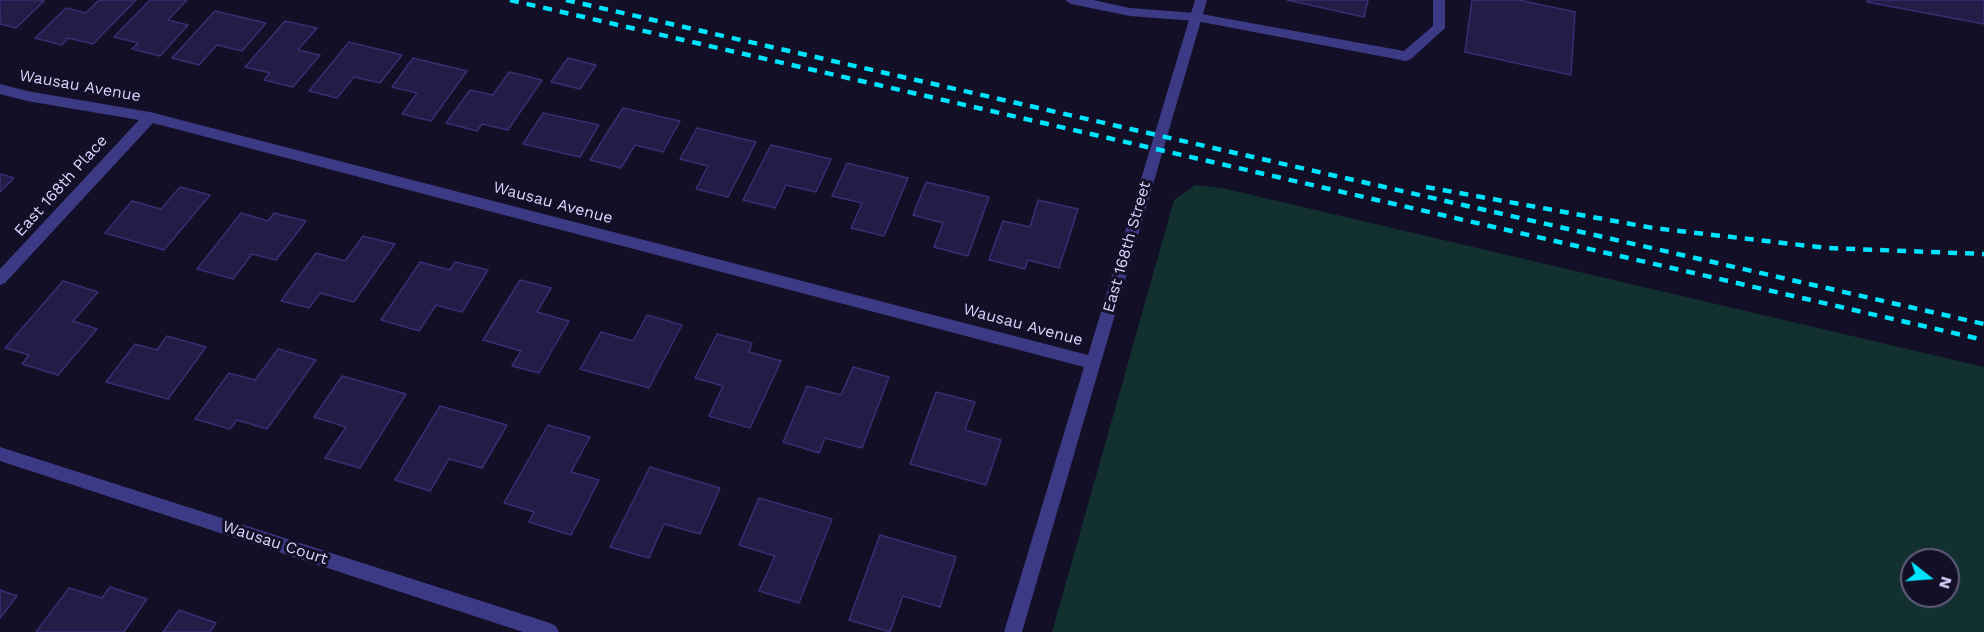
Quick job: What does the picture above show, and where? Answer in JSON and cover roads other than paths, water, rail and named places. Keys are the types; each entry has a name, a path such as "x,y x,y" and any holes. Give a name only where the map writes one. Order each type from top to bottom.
{"street":[{"path":"1071,0 1130,12 1196,17 1407,56 1440,28 1439,0"},
{"name":"East 168th Street","path":"1013,632 1201,0"},
{"name":"Wausau Avenue","path":"0,89 27,96 150,117 1094,363"},
{"name":"East 168th Place","path":"0,279 150,117"},
{"name":"Wausau Court","path":"0,454 550,632"}],"railway":[{"path":"510,0 1984,340"},
{"path":"566,0 1984,324"},
{"path":"1426,187 1653,228 1827,248 1984,254"}]}
